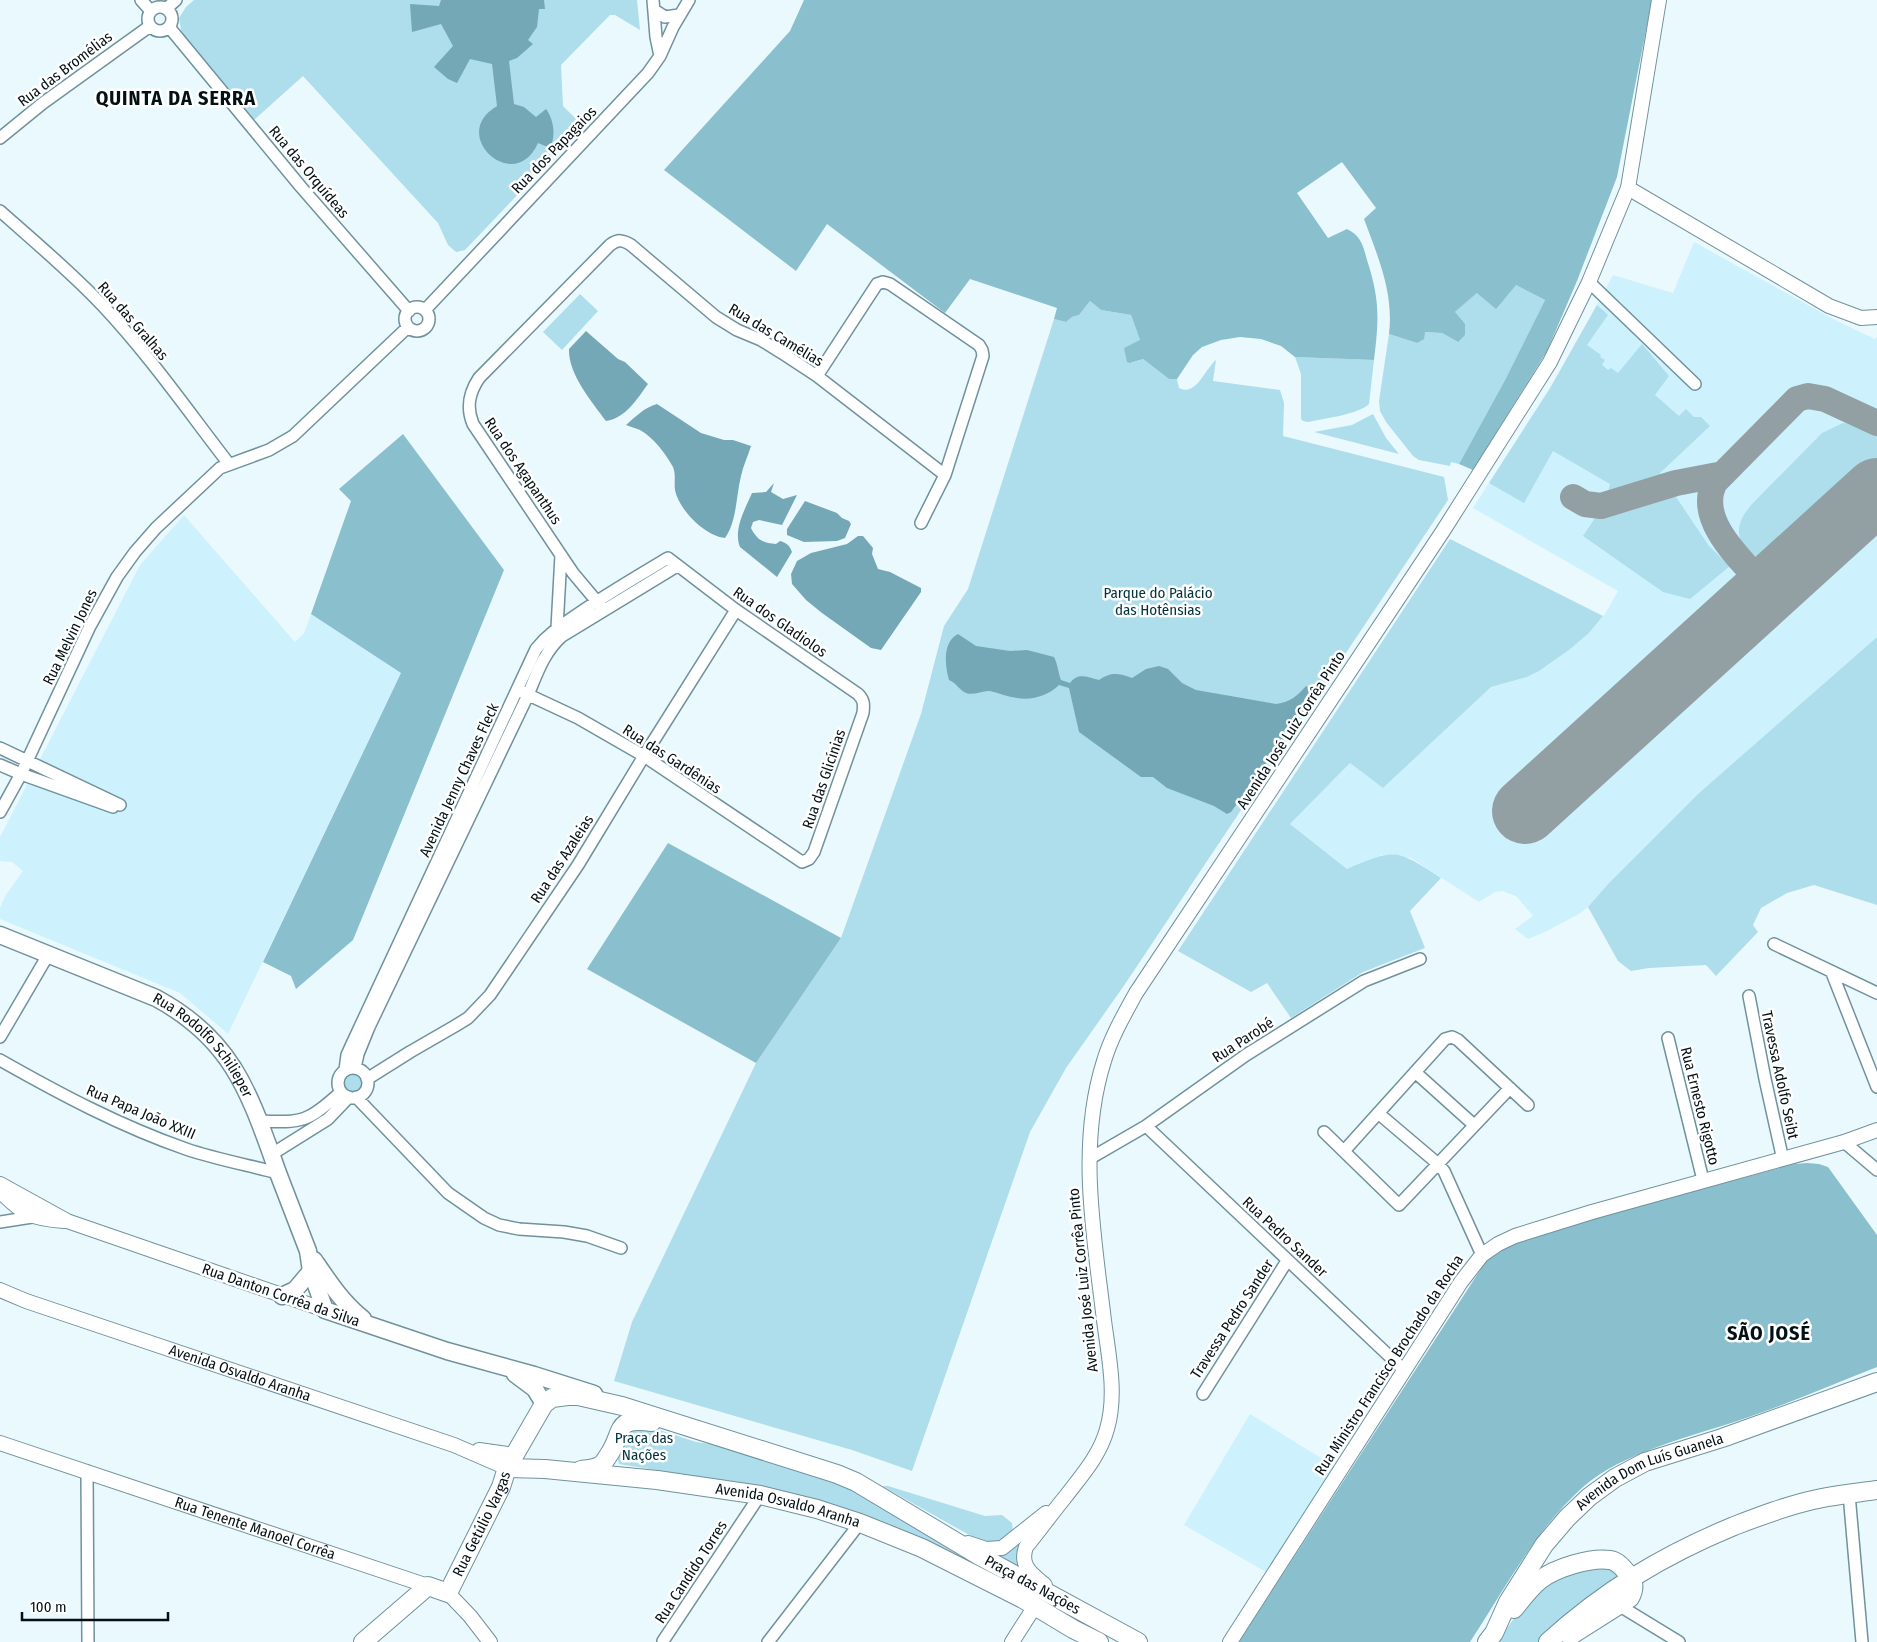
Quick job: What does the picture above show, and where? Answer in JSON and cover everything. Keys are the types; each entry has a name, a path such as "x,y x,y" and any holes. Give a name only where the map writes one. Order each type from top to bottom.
{"main road":[{"name":"Rua Rodolfo Schilieper","path":"0,935 156,998 177,1009 217,1045 234,1067 246,1089 308,1251 311,1272 325,1310"},
{"name":"Rua Rodolfo Schilieper","path":"308,1251 349,1308 373,1326"},
{"path":"282,1296 295,1290 311,1272"},
{"name":"Rua Danton Corrêa da Silva","path":"325,1310 497,1366 534,1375 588,1392 622,1406"},
{"name":"Rua Danton Corrêa da Silva","path":"497,1366 519,1376 535,1388 544,1404"},
{"name":"Avenida Dom Luís Guanela","path":"1490,1637 1508,1602 1544,1545 1567,1518 1589,1497 1615,1478 1645,1462 1722,1438 1877,1382"},
{"path":"511,1462 544,1404 552,1398 578,1396 622,1406 617,1436 611,1453 600,1466 568,1472"},
{"name":"Praça das Nações","path":"622,1406 773,1453 856,1482 978,1555 1138,1642"},
{"path":"617,1436 626,1423 632,1421 692,1429"},
{"path":"528,1434 529,1454 537,1464 545,1469"},
{"path":"611,1453 612,1463 618,1470 657,1480"},
{"name":"Avenida Osvaldo Aranha","path":"511,1462 545,1469 657,1480 760,1495 817,1509 860,1523 922,1548 1035,1606 1099,1642"},
{"name":"Rua Getúlio Vargas","path":"448,1593 501,1487 511,1462"},
{"path":"1548,1642 1631,1578 1699,1541 1751,1520 1814,1500 1877,1490"},
{"path":"1490,1637 1542,1578 1562,1569 1597,1560 1611,1560 1620,1564 1634,1584 1630,1598 1575,1637 1559,1642"},
{"path":"363,1642 428,1586"},
{"name":"Rua Tenente Manoel Corrêa","path":"428,1586 448,1593"},
{"path":"1035,1606 1038,1602 1051,1604 1087,1622 1120,1633"}],"street":[{"path":"141,0 150,10"},
{"path":"167,8 176,0"},
{"name":"Rua dos Papagaios","path":"424,310 648,73 660,56 679,15 689,0"},
{"name":"Avenida José Luiz Corrêa Pinto","path":"1063,1600 1028,1572 1024,1556 1026,1547 1093,1460 1106,1431 1111,1409 1109,1366 1091,1215 1089,1159 1093,1120 1103,1062 1112,1037 1136,993 1490,458 1550,362 1589,282 1628,188 1660,0"},
{"path":"653,5 665,17 679,15"},
{"path":"653,5 660,56"},
{"path":"158,6 167,8 172,19 169,27 157,31 150,26 147,18 150,10 158,6"},
{"name":"Rua das Bromélias","path":"0,138 43,104 150,26"},
{"name":"Rua das Orquídeas","path":"169,27 301,187 409,311"},
{"path":"1628,188 1829,306 1861,318 1877,317"},
{"name":"Rua das Gralhas","path":"0,211 69,272 104,307 142,352 229,464"},
{"name":"Rua das Camélias","path":"618,241 624,241 631,245 716,317 737,330 760,340 817,376 945,475"},
{"name":"Rua dos Agapanthus","path":"601,606 580,583 473,424 469,413 470,397 479,378 610,245 618,241"},
{"path":"817,376 877,284 883,282 890,284 979,345 983,356 945,475 921,524"},
{"path":"1589,282 1695,384"},
{"path":"416,308 424,310 428,318 426,326 419,331 408,327 405,318 409,311 416,308"},
{"path":"229,464 269,450 293,436 408,327"},
{"name":"Rua Melvin Jones","path":"0,812 21,774 90,626 117,577 156,528 220,468 229,464"},
{"path":"560,632 561,555"},
{"name":"Avenida Jenny Chaves Fleck","path":"350,1069 347,1054 523,692 545,654 560,632 601,606 668,558"},
{"name":"Rua dos Gladiolos","path":"668,558 736,610 858,694 863,702"},
{"name":"Avenida Jenny Chaves Fleck","path":"601,606 678,566"},
{"name":"Rua das Azaleias","path":"367,1079 468,1018 490,995 578,865 736,610"},
{"name":"Rua das Gardênias","path":"523,692 578,718 644,756 799,861 805,862"},
{"name":"Rua das Glicínias","path":"805,862 810,859 814,852 863,713 863,702"},
{"path":"0,748 120,805 110,808 0,765"},
{"path":"1774,944 1877,993"},
{"path":"0,1037 48,955"},
{"name":"Rua Parobé","path":"1089,1159 1146,1126 1246,1055 1364,981 1420,960"},
{"path":"1832,972 1877,1087"},
{"name":"Travessa Adolfo Seibt","path":"1749,996 1783,1160"},
{"path":"1344,1151 1445,1039 1452,1037 1458,1040 1528,1105"},
{"name":"Rua Ernesto Rigotto","path":"1668,1038 1703,1180"},
{"name":"Rua Papa João XXIII","path":"0,1060 61,1094 121,1124 187,1149 278,1173"},
{"path":"259,1121 292,1122 302,1120 348,1095 366,1091 367,1079 360,1070 350,1069 341,1073 338,1082 348,1095 448,1193 484,1218 499,1225 519,1229 564,1232 587,1236 622,1248"},
{"path":"1415,1072 1474,1125"},
{"path":"1324,1132 1399,1204 1510,1088"},
{"path":"272,1154 328,1119 348,1095"},
{"path":"1378,1113 1444,1171 1482,1256"},
{"name":"Rua Pedro Sander","path":"1146,1126 1404,1370"},
{"name":"Rua Ministro Francisco Brochado da Rocha","path":"1230,1642 1461,1282 1482,1256 1498,1244 1515,1236 1703,1180 1783,1160 1877,1130"},
{"path":"1844,1142 1877,1170"},
{"name":"Rua Danton Corrêa da Silva","path":"0,1184 67,1221 325,1310"},
{"name":"Rua Danton Corrêa da Silva","path":"0,1191 19,1209 32,1217 44,1220 67,1221"},
{"path":"0,1222 50,1212"},
{"name":"Travessa Pedro Sander","path":"1202,1394 1287,1261"},
{"name":"Avenida Osvaldo Aranha","path":"0,1290 26,1301 454,1446 511,1462"},
{"name":"Avenida Osvaldo Aranha","path":"0,1298 26,1301"},
{"name":"Rua Tenente Manoel Corrêa","path":"0,1443 428,1586"},
{"path":"87,1471 88,1642"},
{"path":"1849,1494 1862,1642"},
{"name":"Rua Candido Torres","path":"663,1641 760,1495"},
{"name":"Avenida José Luiz Corrêa Pinto","path":"950,1537 986,1549 1002,1548 1010,1544 1066,1496"},
{"path":"768,1642 860,1523"},
{"name":"Rua Tenente Manoel Corrêa","path":"448,1593 470,1616 490,1642"},
{"path":"1012,1642 1035,1606"},
{"path":"1620,1606 1679,1642"}],"shaded area":[{"path":"441,0 544,0 545,9 539,9 537,27 528,40 533,44 517,58 509,61 514,104 524,107 536,117 546,109 551,118 553,128 550,148 538,143 528,158 515,164 502,162 490,155 482,144 479,131 483,118 497,106 492,64 470,59 457,83 448,79 434,67 453,46 441,24 412,32 410,4 439,6"},
{"path":"804,0 1652,0 1617,177 1577,281 1547,351 1473,470 1459,464 1505,380 1545,300 1516,285 1496,309 1477,293 1455,312 1465,324 1465,335 1458,342 1442,333 1425,332 1424,339 1417,343 1389,334 1389,304 1384,275 1364,219 1376,208 1342,162 1297,193 1328,238 1347,229 1363,245 1376,298 1377,333 1374,360 1295,357 1281,346 1261,339 1240,337 1221,340 1202,347 1193,355 1177,379 1169,379 1143,359 1130,363 1127,362 1124,348 1140,340 1131,315 1101,310 1090,301 1079,315 1072,317 1066,322 1054,319 1057,308 970,279 945,313 827,224 796,271 664,170 790,31"},
{"path":"1694,242 1837,321 1875,339 1877,337 1877,637 1699,793 1608,884 1588,907 1579,914 1543,933 1528,939 1515,929 1533,916 1516,896 1502,891 1495,892 1479,902 1411,858 1382,855 1347,869 1290,824 1350,763 1383,788 1491,687 1527,677 1569,650 1589,633 1605,614 1618,591 1473,508 1563,367 1613,275 1673,293"},
{"path":"586,331 618,359 625,362 648,384 625,412 606,421 582,387 572,368 569,349"},
{"path":"657,404 701,433 751,446 739,484 732,524 725,538 709,532 694,521 677,498 673,467 659,446 645,433 626,425 644,410"},
{"path":"403,434 504,570 353,940 296,989 291,976 263,962 401,673 311,614 351,501 339,489"},
{"path":"774,483 771,492 783,499 797,495 782,525 759,520 753,522 751,528 761,540 776,544 780,541 790,548 792,552 777,577 740,547 738,540 743,513 752,493 766,492"},
{"path":"805,501 837,513 849,521 851,524 845,538 837,541 804,542 787,535 787,529"},
{"path":"184,515 295,642 304,633 311,614 401,673 228,1034 180,993 0,919 0,908 5,896 23,871 12,862 0,861 0,837 140,565"},
{"path":"858,536 863,536 873,548 872,554 878,569 890,572 921,588 921,592 881,650 871,648 822,613 806,600 792,584 791,574 797,561 811,553 847,544"},
{"path":"958,634 976,646 1010,651 1027,650 1054,657 1061,680 1070,683 1080,676 1099,680 1115,674 1132,678 1146,669 1159,666 1168,669 1182,683 1196,690 1276,704 1293,698 1306,686 1316,693 1231,812 1227,814 1214,806 1167,788 1153,777 1141,777 1079,732 1069,688 1059,685 1045,694 1028,699 990,691 970,694 964,692 949,680 946,668 947,648 949,643"},
{"path":"668,843 841,938 756,1063 587,969"},
{"path":"1807,1163 1828,1167 1877,1235 1877,1367 1795,1400 1639,1454 1599,1475 1583,1487 1566,1504 1535,1541 1470,1642 1239,1642 1488,1258 1508,1241 1795,1164"},
{"path":"1250,1414 1334,1466 1266,1572 1184,1525"}],"green space":[{"path":"194,0 637,0 640,30 615,15 610,15 561,65 563,106 580,123 581,128 465,250 456,252 448,245 438,223 303,76 254,120 190,45 181,30 179,18 186,7"},
{"path":"1516,285 1545,300 1505,380 1459,464 1451,462 1450,466 1419,460 1413,456 1386,422 1380,411 1379,401 1389,334 1417,343 1425,332 1442,333 1458,342 1455,312 1477,293"},
{"path":"580,294 598,311 562,350 543,332"},
{"name":"Parque do Palácio das Hotênsias","path":"1090,301 1101,310 1131,315 1140,340 1131,363 1143,359 1169,379 1177,379 1179,388 1185,390 1190,389 1200,381 1216,360 1213,381 1280,390 1284,403 1283,436 1444,477 1448,500 1123,987 1066,1068 1030,1132 912,1471 852,1450 614,1381 632,1322 756,1063 841,938 921,714 944,626 968,589 1054,319 1066,322 1072,317 1079,315"},
{"path":"1597,305 1608,315 1587,345 1605,360 1602,365 1608,370 1611,368 1618,373 1642,344 1669,376 1655,395 1679,416 1686,409 1694,417 1701,417 1710,426 1660,473 1664,480 1615,498 1607,495 1610,484 1553,451 1524,503 1489,483 1549,390"},
{"path":"1295,357 1374,360 1369,404 1358,411 1331,418 1308,422 1303,421 1301,419 1301,374"},
{"path":"1373,414 1386,438 1399,454 1314,432 1352,425"},
{"path":"1843,423 1862,424 1877,433 1877,461 1768,561 1749,552 1741,542 1739,535 1739,528 1744,514 1822,433"},
{"path":"1672,491 1709,546 1730,566 1690,599 1663,592 1583,536 1595,518"},
{"path":"1450,539 1603,616 1589,633 1539,671 1527,677 1491,687 1383,788 1350,763 1290,824 1347,869 1376,857 1395,855 1414,861 1441,878 1410,911 1425,948 1363,972 1291,1018 1267,983 1251,992 1178,951"},
{"path":"1877,637 1877,905 1814,885 1787,893 1761,908 1753,925 1758,932 1716,976 1706,965 1649,968 1631,971 1618,961 1588,907 1608,884 1699,793"},
{"path":"349,1074 357,1074 362,1079 360,1090 349,1092 344,1087 344,1079"},
{"name":"Praça das Nações","path":"641,1424 696,1442 732,1447 856,1487 1026,1589 1023,1593 734,1483 619,1464 617,1457 628,1428"},
{"path":"882,1486 888,1486 985,1516 1002,1515 1012,1523 1013,1532 994,1544 980,1541"},
{"path":"1023,1541 1023,1573 993,1555 1007,1552"},
{"path":"1607,1566 1623,1575 1564,1619 1539,1642 1498,1642 1522,1608 1550,1583 1576,1571"}],"taxiway":[{"path":"1768,590 1736,554 1716,526 1711,512 1710,497 1715,482 1797,399 1808,396 1825,399 1877,423"},
{"path":"1573,497 1585,504 1601,506 1676,483 1723,474"}],"runway":[{"path":"1525,811 1877,491"}],"district":[{"name":"QUINTA DA SERRA","path":"176,98"},
{"name":"SÃO JOSÉ","path":"1769,1333"}]}
